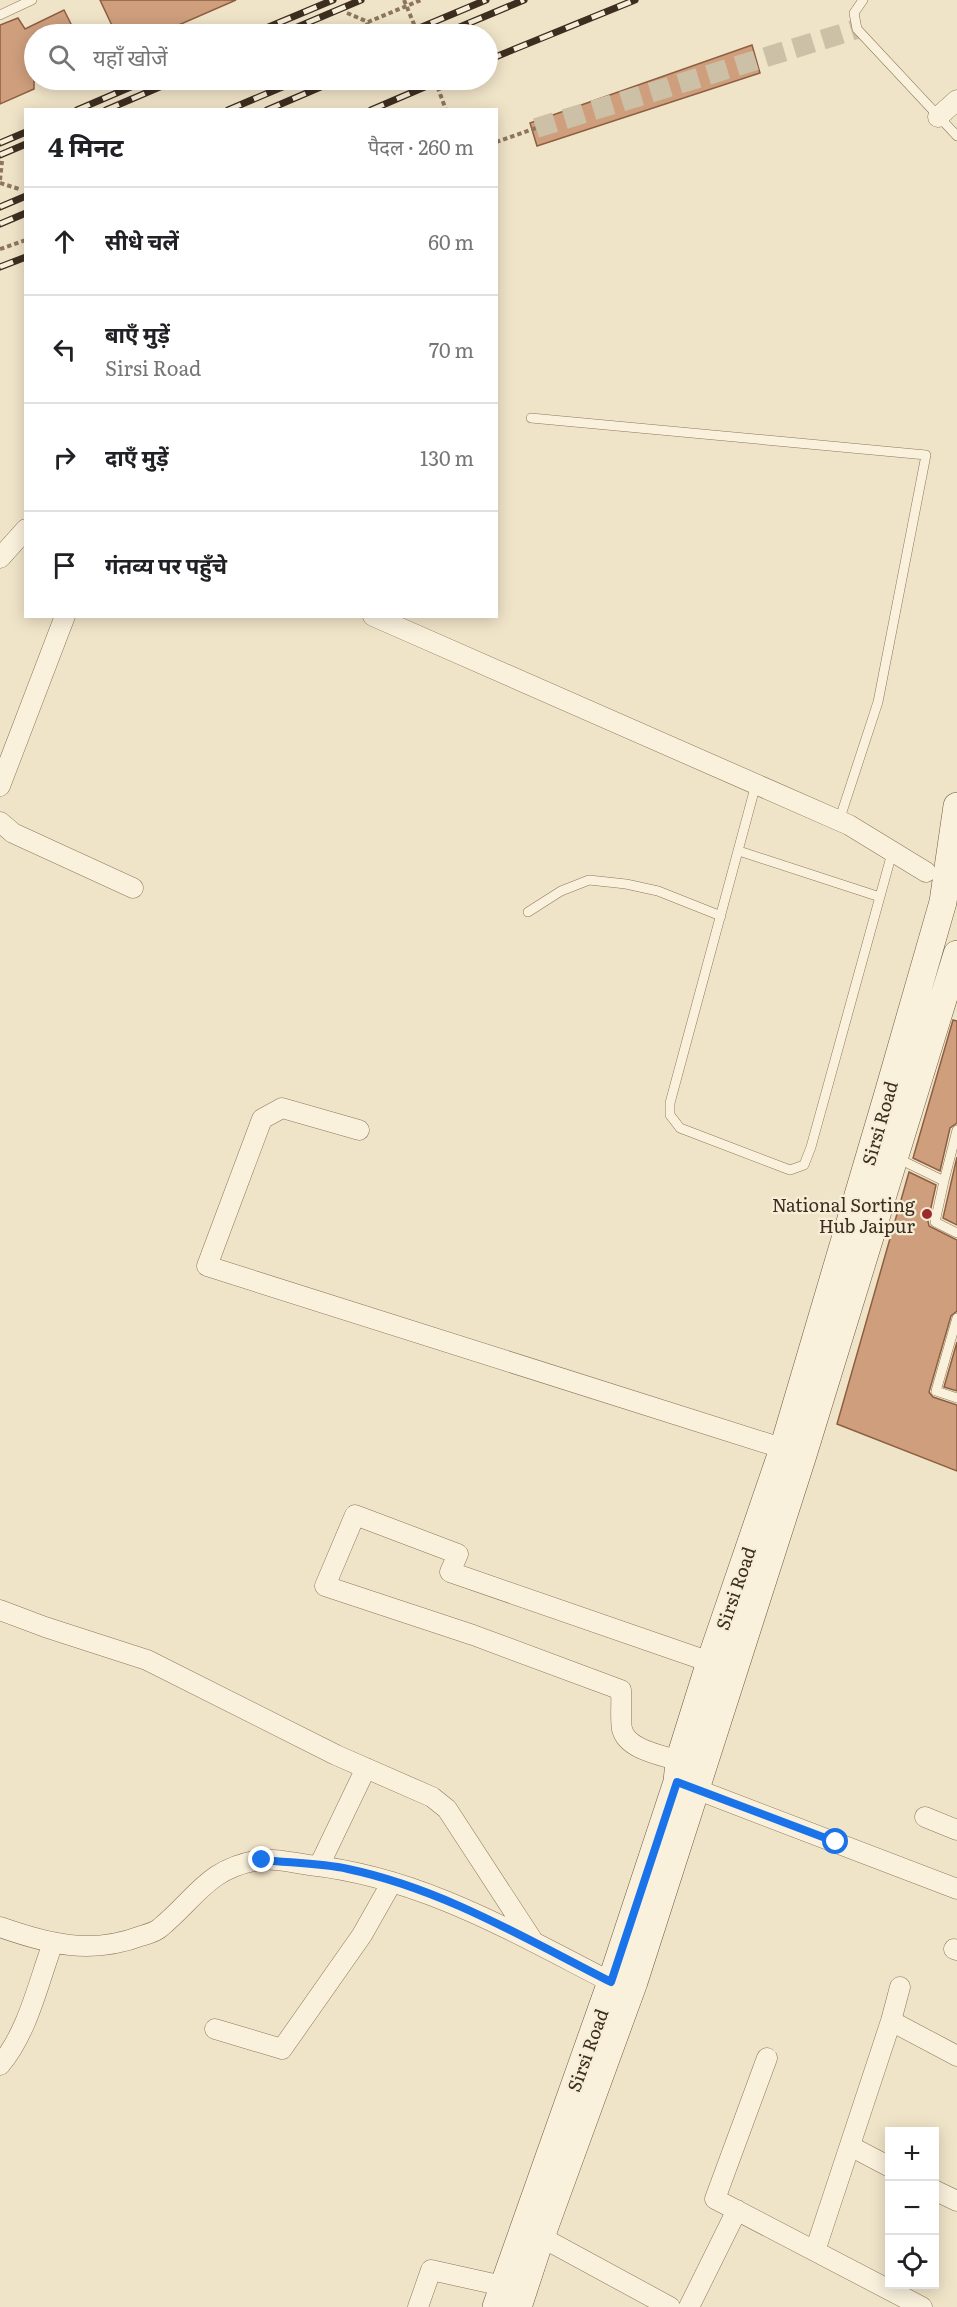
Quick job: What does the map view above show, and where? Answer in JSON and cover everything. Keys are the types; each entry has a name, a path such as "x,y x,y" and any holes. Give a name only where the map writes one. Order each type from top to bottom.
{"street":[{"path":"938,117 957,100"},
{"path":"0,558 24,532"},
{"path":"0,786 64,618"},
{"path":"378,618 839,820 892,853 944,866"},
{"name":"Sirsi Road","path":"505,2300 634,1982 710,1662 793,1452 950,906 944,866 957,806"},
{"path":"0,822 13,833 133,888"},
{"name":"Sirsi Road","path":"532,2232 611,1982 684,1777 895,1157 957,954"},
{"path":"359,1130 282,1108 262,1119 207,1266 793,1452"},
{"path":"710,1662 450,1572 458,1554 355,1515 324,1586 473,1635 621,1690 622,1729 626,1738 684,1777 957,1888"},
{"path":"0,1610 45,1628 147,1660 366,1768 432,1797 447,1809 534,1942"},
{"path":"320,1866 366,1768"},
{"path":"925,1817 957,1830"},
{"path":"0,1927 40,1941 90,1948 128,1941 159,1930 200,1888 220,1872 262,1860 348,1869 421,1890 479,1914 611,1982"},
{"path":"215,2029 282,2049 362,1935 392,1882"},
{"path":"0,2065 11,2053 22,2030 52,1943"},
{"path":"815,2251 891,2021 900,1987"},
{"path":"891,2021 955,2050"},
{"path":"767,2058 715,2199 922,2307"},
{"path":"850,2146 885,2164"},
{"path":"939,2192 957,2201"},
{"path":"688,2307 737,2210"},
{"path":"532,2232 670,2307"},
{"path":"418,2307 431,2270 505,2300"}],"lane":[{"path":"0,15 32,0"},
{"path":"863,0 854,13 857,29 957,136"},
{"path":"531,417 926,455 878,702 839,820"},
{"path":"756,784 670,1103 670,1115 680,1128 790,1170 804,1165 811,1147 892,853"},
{"path":"739,851 880,897"},
{"path":"528,912 561,891 589,880 626,884 658,891 721,916"},
{"path":"957,1130 935,1222 957,1233"},
{"path":"895,1157 944,1181"},
{"path":"957,1318 936,1391 957,1398"}],"path":[{"path":"404,0 413,24"},
{"path":"346,13 368,22 421,0"},
{"path":"439,90 445,108"},
{"path":"498,141 536,128"},
{"path":"2,160 0,182 19,189"},
{"path":"0,249 24,240"}],"building":[{"path":"100,0 236,0 181,24 111,24"},
{"path":"64,10 71,24 35,24"},
{"path":"18,18 24,27 24,90 32,90 0,104 0,25"},
{"path":"752,45 760,73 537,146 530,123"},
{"path":"953,1020 957,1021 957,1123 950,1128 940,1171 913,1158"},
{"path":"957,1157 957,1225 943,1218"},
{"name":"National Sorting Hub Jaipur","path":"909,1172 936,1185 928,1221 929,1226 957,1240 957,1311 951,1316 929,1392 933,1397 957,1405 957,1471 837,1424"},
{"path":"957,1342 957,1391 944,1387"}],"tunnel":[{"path":"536,128 857,29"}],"railway":[{"path":"276,24 333,0"},
{"path":"305,24 361,0"},
{"path":"429,24 486,0"},
{"path":"467,24 524,0"},
{"path":"498,56 635,0"},
{"path":"82,108 124,90"},
{"path":"111,108 153,90"},
{"path":"233,108 275,90"},
{"path":"272,108 314,90"},
{"path":"376,108 418,90"},
{"path":"0,143 24,133"},
{"path":"0,155 24,145"},
{"path":"0,207 24,197"},
{"path":"0,224 24,214"},
{"path":"0,267 24,258"}],"place":[{"name":"National Sorting Hub Jaipur","path":"927,1214"}],"route":[{"path":"262,1860 348,1869 421,1890 479,1914 611,1982 677,1782 836,1842"}]}
